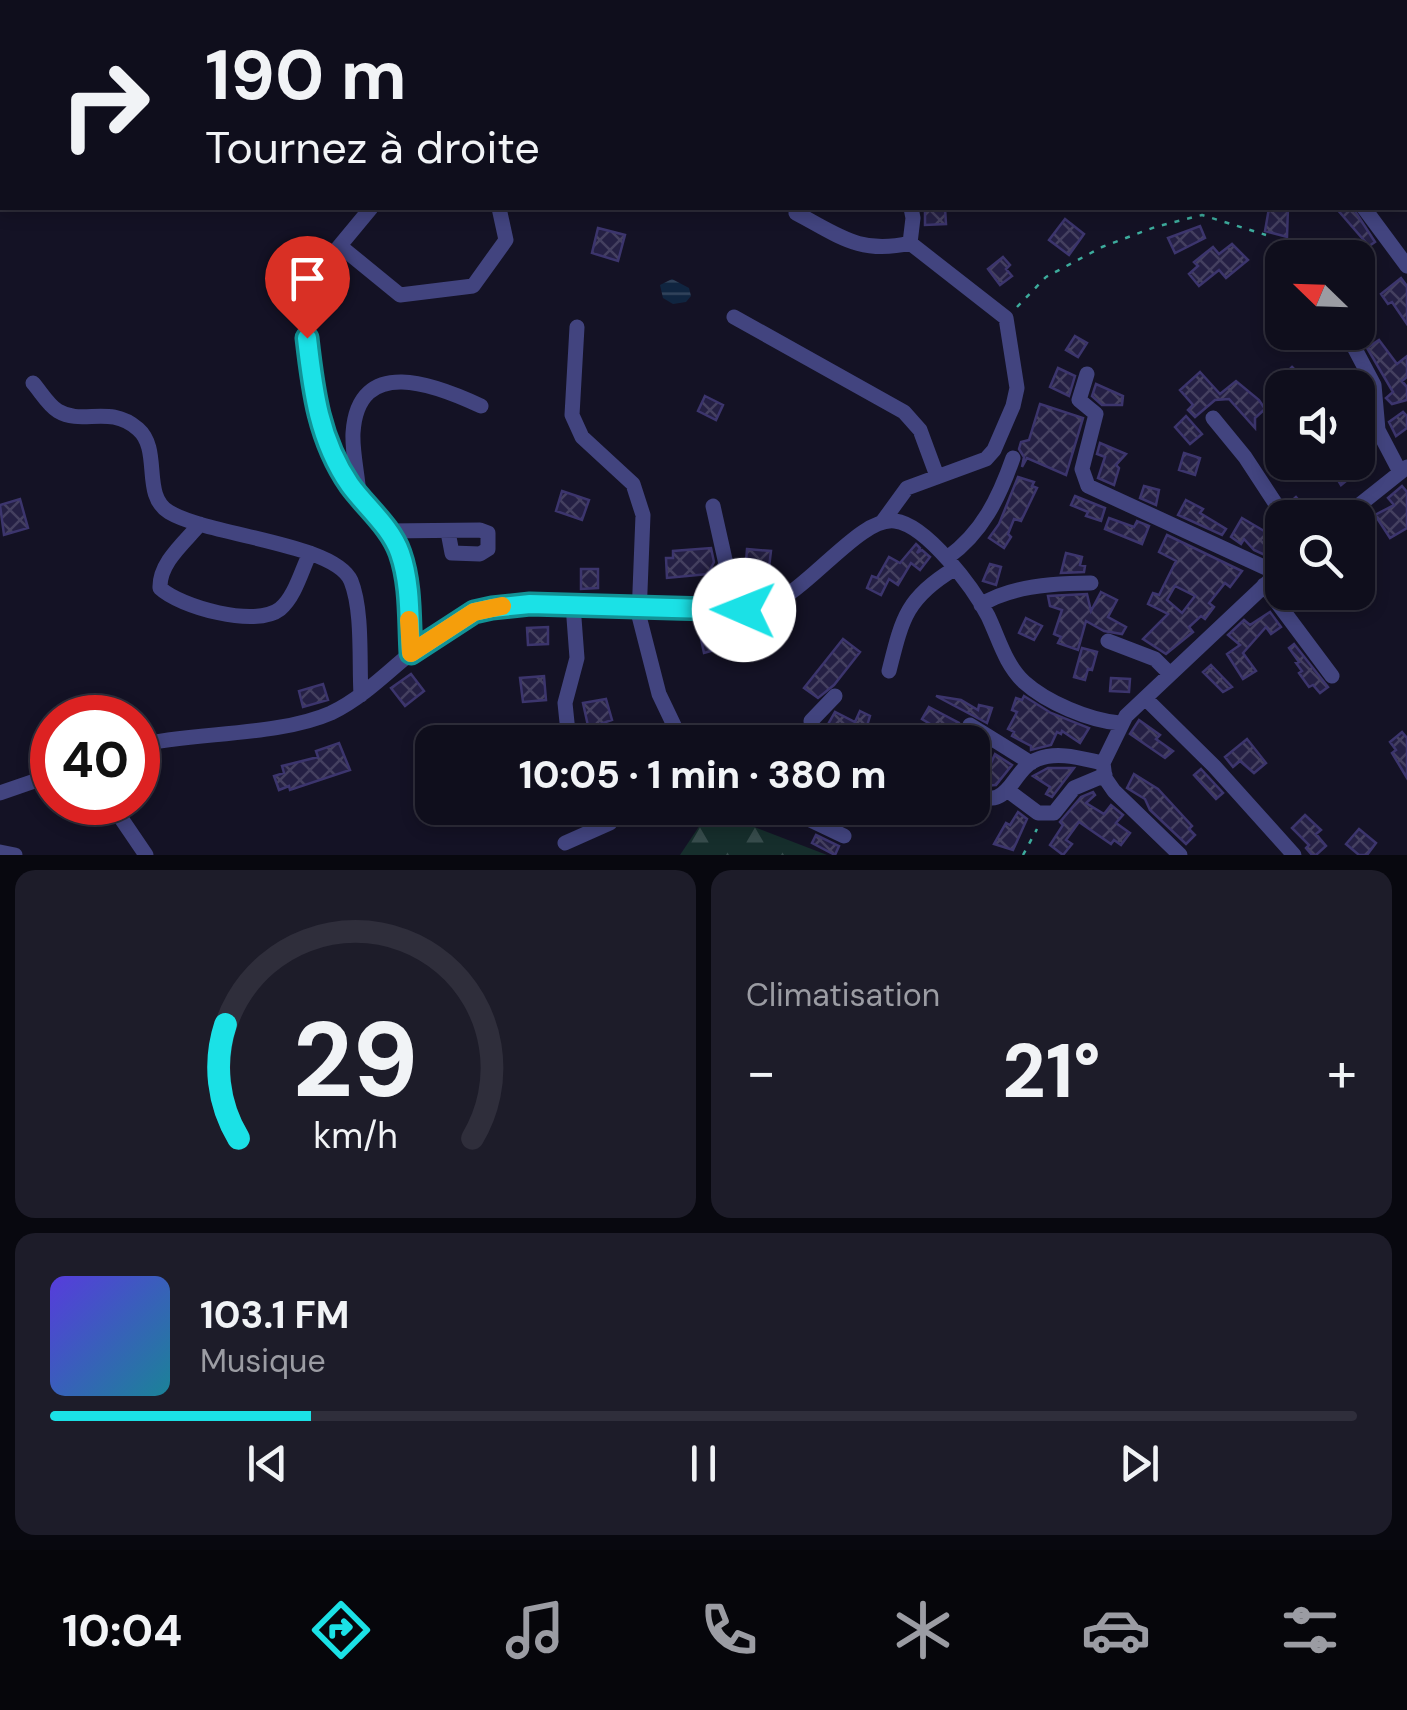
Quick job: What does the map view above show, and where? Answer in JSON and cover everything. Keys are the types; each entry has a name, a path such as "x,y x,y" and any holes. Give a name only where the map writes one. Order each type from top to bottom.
{"street":[{"path":"369,210 313,278 305,316 316,409 337,464 399,550 406,578 411,653"},
{"path":"340,246 400,296 473,286 506,240 499,210"},
{"path":"910,243 912,210"},
{"path":"1365,210 1407,266"},
{"path":"796,213 852,243 886,248 910,243 1006,318 1017,388 1005,428 986,459 907,488 883,521"},
{"path":"734,318 904,412 920,430 937,476"},
{"path":"577,327 572,415 582,437 633,484 643,515 638,607 659,694 674,725"},
{"path":"1356,350 1374,385 1378,430 1403,469 1365,500"},
{"path":"1088,374 1079,400 1096,414 1082,469 1088,486 1265,572"},
{"path":"359,496 353,434 368,394 388,380 434,386 481,406"},
{"path":"33,382 54,409 65,414 108,413 138,429 147,442 158,502 166,510 200,524 310,552 340,565 350,579 355,598 361,695"},
{"path":"1213,418 1272,500"},
{"path":"889,671 907,608 986,520 1013,458"},
{"path":"700,610 726,564 713,506"},
{"path":"160,741 314,720 361,695 411,653 474,612 530,604 744,610 784,599 852,540 883,521 908,524 950,564 981,606 1002,650 1025,682 1045,696 1088,715 1120,723"},
{"path":"200,524 166,564 160,588 170,597 221,613 253,616 283,608 310,552"},
{"path":"387,531 448,532"},
{"path":"981,606 1002,592 1092,583"},
{"path":"1006,790 1044,814 1054,813 1074,788 1104,769 1120,723 1265,584"},
{"path":"567,725 564,703 577,658 573,605"},
{"path":"1294,610 1332,676"},
{"path":"1108,640 1154,659 1170,674"},
{"path":"812,725 814,715 835,696"},
{"path":"1145,698 1214,766 1294,855"},
{"path":"990,738 1030,763"},
{"path":"990,798 1006,790 1030,763 1053,755 1104,769 1127,806 1180,855"},
{"path":"0,793 30,783"},
{"path":"126,825 146,855"},
{"path":"565,843 606,825"},
{"path":"821,825 844,836"},
{"path":"0,852 15,855"}],"path":[{"path":"1006,318 1046,277 1102,246 1155,228 1202,215 1266,235"},
{"path":"1023,855 1044,814"}],"green space":[{"path":"700,825 749,825 827,855 680,855"}],"water":[{"path":"672,279 689,288 691,296 686,302 673,304 663,298 660,285"}],"building":[{"path":"925,210 945,210 946,224 925,225"},
{"path":"1269,210 1288,210 1287,237 1265,231"},
{"path":"1338,210 1354,210 1374,240 1364,240"},
{"path":"1065,219 1084,234 1069,255 1049,240"},
{"path":"1200,226 1205,238 1175,253 1168,238"},
{"path":"598,228 625,235 618,261 592,253"},
{"path":"1232,244 1248,260 1226,278 1219,270 1199,286 1189,274 1198,266 1194,262 1213,247 1219,254"},
{"path":"1003,257 1012,276 1000,285 988,269"},
{"path":"1401,278 1407,286 1407,324 1392,302 1388,304 1381,294"},
{"path":"1075,336 1087,343 1078,357 1066,350"},
{"path":"1379,340 1397,364 1407,356 1407,377 1402,381 1407,387 1407,400 1392,404 1386,398 1393,392 1368,350 1375,350"},
{"path":"1058,368 1075,376 1069,396 1050,387"},
{"path":"1200,372 1220,394 1236,381 1265,409 1255,418 1255,428 1229,399 1215,400 1195,417 1188,410 1193,405 1180,390"},
{"path":"1096,384 1123,396 1122,405 1102,405 1092,396"},
{"path":"705,396 723,405 716,420 698,411"},
{"path":"1040,404 1083,418 1066,475 1027,458 1022,467 1021,442 1029,440"},
{"path":"1403,412 1407,428 1396,436 1389,422"},
{"path":"1186,416 1202,434 1190,444 1175,427"},
{"path":"1100,443 1126,454 1116,465 1119,468 1114,485 1098,478 1105,457 1097,454"},
{"path":"1184,453 1200,458 1195,475 1179,470"},
{"path":"1018,477 1034,482 1032,486 1037,488 1021,521 1014,519 1008,534 1011,537 1004,548 989,538 999,524"},
{"path":"1144,486 1159,490 1156,505 1140,498"},
{"path":"1402,486 1407,492 1407,528 1390,538 1375,515 1394,505 1388,498"},
{"path":"562,491 589,500 582,520 556,511"},
{"path":"1075,496 1105,508 1101,521 1071,505"},
{"path":"20,499 28,528 4,535 0,505"},
{"path":"1186,500 1226,529 1222,535 1178,515"},
{"path":"1109,518 1134,527 1137,521 1149,526 1142,544 1105,529"},
{"path":"1242,518 1265,532 1265,555 1244,539 1241,544 1231,537"},
{"path":"1167,535 1242,571 1230,587 1225,583 1209,603 1214,607 1205,619 1201,616 1189,627 1193,632 1166,654 1143,639 1168,614 1148,604 1153,593 1159,595 1176,561 1159,552","holes":["1175,586 1195,596 1182,613 1167,600"]},
{"path":"916,544 920,548 917,553 922,550 930,557 920,570 911,563 898,585 889,579 881,595 867,588 889,557 900,563"},
{"path":"711,548 714,562 708,574 667,578 666,558 673,558 673,551"},
{"path":"747,549 771,551 768,576 745,574"},
{"path":"1066,553 1082,557 1080,565 1085,566 1084,572 1061,573"},
{"path":"990,564 1001,567 996,585 983,581"},
{"path":"581,569 598,569 598,588 581,589"},
{"path":"1101,592 1117,600 1108,617 1126,627 1122,634 1104,631 1086,621 1078,650 1058,643 1061,637 1054,634 1062,610 1050,606 1048,596 1087,594 1091,611"},
{"path":"1270,612 1281,627 1271,634 1266,627 1243,653 1256,671 1243,679 1227,654 1240,645 1228,635 1244,620 1250,625"},
{"path":"1026,618 1042,626 1034,640 1019,633"},
{"path":"727,622 733,645 704,653 703,627"},
{"path":"548,627 548,644 528,645 527,628"},
{"path":"843,639 860,652 834,685 818,698 804,688"},
{"path":"1294,644 1328,687 1320,693 1313,685 1309,687 1299,673 1299,662 1289,648"},
{"path":"1082,648 1097,652 1085,680 1074,677"},
{"path":"1211,665 1232,687 1223,692 1203,672"},
{"path":"411,674 424,691 405,706 391,688"},
{"path":"544,676 546,700 523,702 520,678"},
{"path":"1111,678 1130,679 1129,692 1110,691"},
{"path":"323,684 328,700 303,707 299,691"},
{"path":"936,696 961,700 978,710 979,705 992,708 987,723"},
{"path":"1024,696 1051,713 1089,728 1080,743 1062,731 1057,732 1051,745 1031,750 1031,746 1012,736 1014,732 1008,729 1017,712 1012,710 1016,698 1022,700"},
{"path":"606,699 612,720 588,725 583,703"},
{"path":"929,707 960,725 932,725 922,719"},
{"path":"860,711 870,716 867,725 828,725 835,712 855,722"},
{"path":"1139,720 1160,735 1156,739 1173,751 1165,758 1130,734"},
{"path":"1402,732 1407,738 1407,778 1390,742"},
{"path":"1247,739 1266,763 1254,773 1240,761 1233,767 1225,757"},
{"path":"339,743 350,770 279,790 274,776 284,773 282,766 318,757 316,751"},
{"path":"995,754 1012,765 996,785 990,785 990,765"},
{"path":"1048,768 1074,768 1052,797 1046,794 1050,787 1033,776"},
{"path":"1201,769 1223,793 1216,799 1194,775"},
{"path":"1134,774 1158,789 1192,826 1189,829 1195,835 1186,844 1150,810 1145,799 1127,788"},
{"path":"1093,792 1095,795 1086,803 1104,814 1111,805 1123,815 1116,823 1130,833 1121,845 1114,840 1111,844 1079,822 1066,840 1072,844 1063,855 1050,845 1063,825 1060,822 1081,797"},
{"path":"1018,812 1027,819 1013,850 994,844 1006,823 1010,825"},
{"path":"1305,815 1321,830 1316,834 1326,846 1316,855 1292,828"},
{"path":"1359,829 1376,843 1367,855 1359,855 1346,844"},
{"path":"816,835 839,846 835,855 812,843"}],"slow traffic":[{"path":"409,620 411,653 474,612 502,606"}],"route":[{"path":"307,338 316,409 325,438 350,485 399,550 406,578 411,653 474,612 492,608 530,604 744,610"}]}
